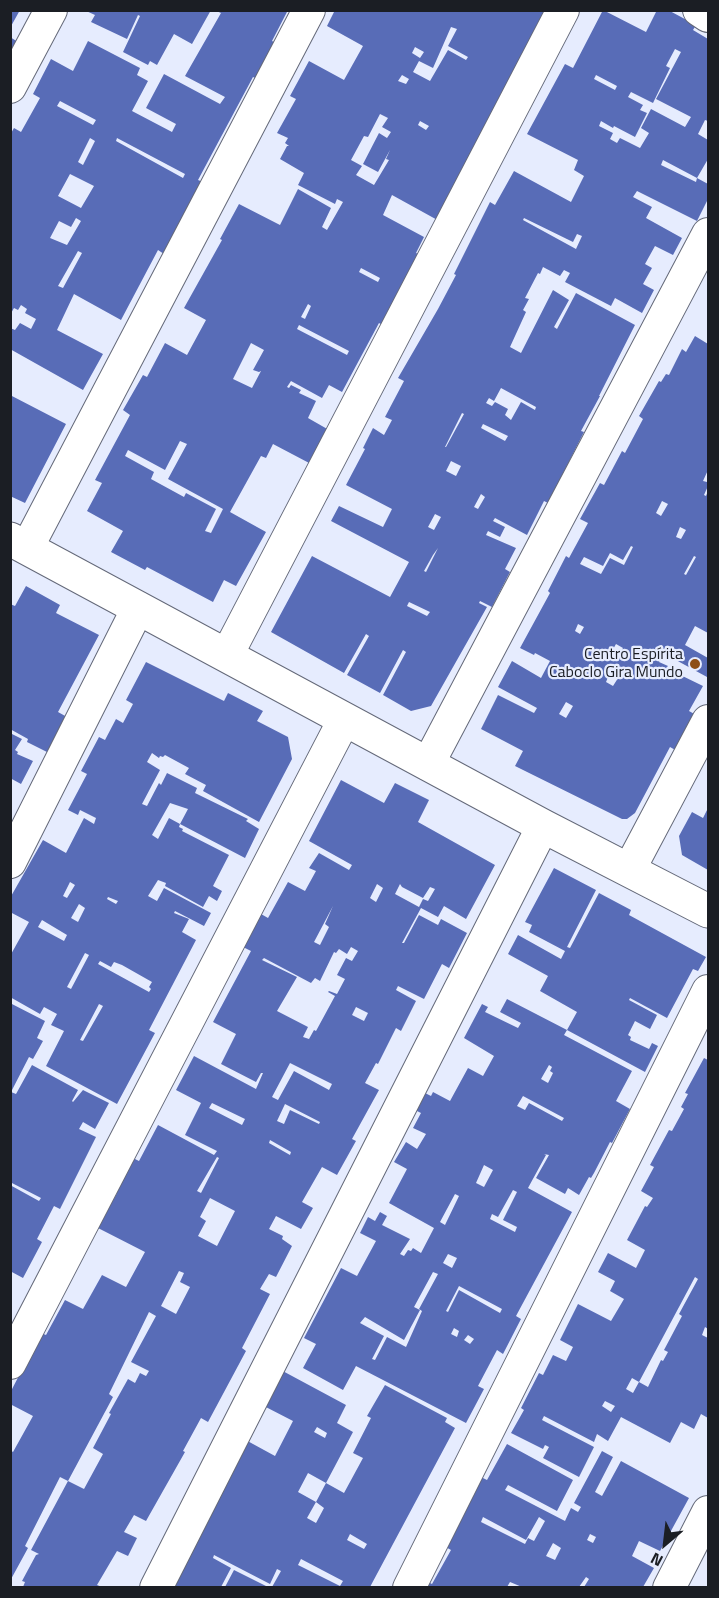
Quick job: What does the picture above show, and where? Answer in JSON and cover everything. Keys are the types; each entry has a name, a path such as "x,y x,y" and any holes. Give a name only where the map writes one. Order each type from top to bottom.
{"street":[{"path":"10,87 51,10"},
{"path":"309,10 19,544 543,826 708,911"},
{"path":"227,655 563,10"},
{"path":"699,10 708,16"},
{"path":"428,764 708,234"},
{"path":"10,862 138,609"},
{"path":"10,1363 344,720"},
{"path":"629,870 708,721"},
{"path":"156,1587 543,826"},
{"path":"409,1587 708,991"},
{"path":"669,1587 708,1512"}],"building":[{"path":"10,10 20,10 10,28"},
{"path":"84,10 129,10 132,12 133,10 211,10 192,44 174,34 157,65 150,61 148,65 123,52 140,16 138,15 127,39 91,22 95,15"},
{"path":"214,10 288,10 272,41 276,43 257,79 253,77 198,180 203,182 164,254 158,250 121,320 74,294 57,330 103,354 83,390 10,349 10,328 15,330 20,323 31,329 36,319 25,313 27,309 21,305 18,310 14,308 10,315 10,135 14,128 21,132 40,98 33,94 51,59 73,71 88,41 140,68 137,75 148,81 132,111 172,132 176,124 146,108 164,74 220,104 225,97 185,76 221,13","holes":["60,101 96,120 93,125 57,106","90,138 95,141 83,165 78,162","117,138 185,174 183,178 116,141","70,174 94,186 81,208 58,196","76,218 81,221 67,245 50,238 59,221 71,227","78,251 82,253 63,288 58,286"]},
{"path":"335,10 546,10 441,222 392,195 383,215 424,237 416,253 423,256 384,326 379,323 342,392 329,385 322,398 291,381 287,387 291,385 301,390 299,393 316,401 308,418 329,430 311,464 273,444 266,458 261,456 230,512 266,532 236,586 224,580 213,602 147,567 145,570 111,552 123,531 87,511 102,483 95,480 130,415 123,410 143,375 147,377 165,343 187,355 206,320 184,308 222,240 220,239 239,204 280,225 298,189 331,208 322,227 327,230 343,202 337,199 335,204 298,185 304,173 280,159 289,146 285,143 288,138 277,133 296,99 290,96 309,61 344,80 363,46 327,26","holes":["451,27 457,29 448,46 468,57 466,60 448,50 430,81 413,72 419,61 433,68","415,47 424,52 420,58 412,53","402,75 409,79 406,84 398,81","380,114 388,118 382,127 391,132 387,138 379,133 363,164 378,172 390,150 386,159 389,160 374,185 356,175 362,166 351,160 364,136 368,137","420,121 429,126 426,130 418,125","361,268 380,278 378,282 359,272","308,304 311,306 305,319 301,317","299,325 349,351 347,355 297,329","251,343 264,350 253,370 261,371 252,388 233,379","180,441 187,444 168,479 223,509 211,533 205,531 216,509 186,493 184,497 151,479 154,472 125,456 128,450 165,470"]},
{"path":"603,10 646,32 657,10 668,10 696,25 693,30 708,39 708,121 705,120 698,134 708,140 708,159 697,178 708,184 708,199 697,221 637,191 633,197 652,207 646,218 682,238 673,255 655,246 645,264 652,268 643,284 654,290 642,313 615,298 611,306 565,282 570,273 564,270 560,276 543,267 540,274 538,273 525,298 529,299 523,310 526,312 510,347 521,353 553,290 569,300 554,327 557,329 576,293 635,325 581,431 584,432 548,503 544,501 527,535 495,518 493,521 505,527 500,537 488,531 486,535 516,548 505,569 510,572 492,607 480,601 479,603 487,607 431,706 411,711 383,695 406,652 403,650 380,693 347,675 369,636 366,634 344,673 271,632 312,556 390,597 409,562 331,521 339,506 383,527 392,509 346,485 373,428 384,435 392,420 385,417 404,381 398,378 456,275 454,274 490,202 495,205 514,171 571,202 584,176 574,170 578,160 527,134 565,64 573,68","holes":["675,49 681,52 656,99 691,117 685,127 651,109 641,128 649,133 640,148 620,138 617,143 610,139 613,133 599,126 601,121 635,137 647,113 640,110 643,105 628,97 631,92 653,103 670,68 666,66","596,75 617,86 615,90 594,79","663,160 697,178 696,182 661,165","524,218 573,242 577,234 582,236 576,249 523,220","501,388 536,407 535,410 521,402 511,420 505,415 508,409 495,402 492,406 486,403 489,398 494,401","462,413 464,414 446,447","483,424 508,436 505,441 481,428","451,461 461,466 456,476 446,471","481,494 485,497 478,509 474,507","435,514 441,517 434,530 428,527","438,548 426,572 424,571","409,602 430,612 427,616 407,606"]},
{"path":"10,37 18,42 10,55"},
{"path":"695,336 708,344 708,470 703,481 707,482 708,479 704,495 706,496 708,491 708,633 695,626 685,645 708,658 708,674 707,677 663,653 659,662 668,666 666,668 703,686 689,711 696,715 677,751 670,747 635,813 627,819 622,819 515,766 523,751 481,729 498,695 534,713 537,708 498,687 512,661 541,678 550,661 520,648 550,593 548,591 566,556 569,558 588,523 580,519 600,483 604,485 622,451 625,453 643,419 639,416 659,381 661,382 666,374 669,375 682,349 686,352","holes":["662,501 668,504 661,516 656,513","680,527 686,530 681,539 676,537","631,546 633,547 624,565 610,558 601,574 580,564 584,557 603,566 610,553 623,560","694,556 696,557 686,575 684,574","578,624 584,627 580,634 575,631","616,644 623,648 619,655 612,651","611,670 620,675 613,686 606,682","566,702 573,706 566,718 559,714"]},
{"path":"10,395 66,424 25,503 10,496"},
{"path":"26,586 60,605 56,613 99,635 58,712 67,717 47,752 27,742 28,739 10,729 10,604 15,606"},
{"path":"146,662 224,701 228,693 263,711 257,721 288,737 292,759 259,822 203,791 206,785 185,774 189,768 165,755 159,758 152,753 147,762 160,770 142,804 147,806 167,773 197,788 195,793 248,819 246,821 259,829 245,858 180,824 182,831 229,855 213,886 222,891 217,901 209,896 203,907 158,880 148,896 157,901 164,888 211,913 204,926 175,911 174,913 189,919 182,932 196,940 149,1030 155,1033 117,1104 46,1066 64,1031 51,1025 57,1014 44,1007 40,1014 10,997 10,956 29,922 10,912 10,898 43,840 66,853 84,818 94,824 96,818 80,810 78,815 68,810 87,774 81,771 99,737 105,740 116,719 123,723 133,704 126,700","holes":["170,803 188,809 180,824 169,818 158,839 152,835","70,882 75,885 67,898 63,896","108,897 118,901 116,904 107,899","79,904 85,908 78,922 71,918","42,920 67,935 64,941 38,927","85,953 89,955 71,989 67,987","100,961 111,967 114,962 122,965 152,982 149,992 98,964","99,1004 103,1006 83,1041 80,1040"]},
{"path":"10,733 22,739 15,750 17,754 33,761 21,784 10,778"},
{"path":"341,780 384,803 395,783 429,800 418,822 495,865 466,919 444,906 438,917 421,908 402,943 419,915 438,925 441,919 467,933 449,968 442,964 424,999 398,986 396,990 416,1001 401,1031 396,1028 378,1064 376,1063 365,1083 379,1090 352,1139 356,1141 337,1175 322,1167 302,1202 313,1208 301,1229 276,1216 269,1229 283,1236 282,1239 292,1246 276,1277 269,1274 260,1289 270,1294 242,1348 246,1351 208,1422 201,1418 183,1451 185,1452 146,1521 134,1515 124,1532 137,1538 128,1556 117,1551 97,1585 102,1587 23,1587 25,1582 22,1581 36,1555 39,1554 31,1550 68,1481 60,1477 25,1546 28,1548 10,1581 10,1450 13,1452 33,1416 10,1404 10,1393 41,1333 46,1335 65,1300 83,1309 102,1275 126,1287 145,1252 98,1228 133,1158 139,1161 158,1125 214,1155 217,1151 185,1135 201,1103 176,1090 194,1056 256,1089 263,1073 256,1082 221,1064 236,1034 213,1022 251,951 243,947 261,914 268,918 288,882 305,891 316,871 309,868 319,853 349,870 352,865 309,841","holes":["377,884 383,888 376,902 370,898","400,884 423,898 430,887 435,889 428,901 423,899 419,907 395,894","333,906 325,924 329,927 320,945 314,942","351,947 358,951 352,961 346,958 337,975 345,979 337,994 328,992 335,996 316,1031 314,1030 309,1039 303,1037 308,1027 277,1011 297,977 262,960 264,958 311,983 315,978 320,981 334,952 336,953 339,949 347,954","356,1007 368,1013 364,1021 352,1015","290,1063 332,1084 329,1090 294,1071 278,1100 272,1097","212,1103 245,1119 242,1125 209,1108","285,1104 320,1122 319,1124 290,1110 284,1124 277,1121","270,1140 291,1152 290,1155 269,1143","217,1157 219,1158 201,1193 197,1191","210,1198 235,1211 217,1246 198,1236 206,1221 200,1217","179,1271 184,1273 180,1282 190,1287 176,1314 161,1306","149,1312 156,1316 131,1362 149,1371 146,1376 140,1373 135,1383 128,1379 109,1413 111,1414 93,1448 103,1454 84,1489 68,1481 113,1397 109,1394"]},
{"path":"708,808 708,870 682,855 679,836 692,812 703,818"},
{"path":"554,868 596,890 567,947 570,948 599,893 631,910 629,915 706,957 698,971 693,969 667,1018 630,998 629,1000 657,1015 650,1029 635,1021 628,1035 631,1037 630,1040 649,1049 652,1043 658,1046 645,1072 567,1030 577,1012 540,991 548,976 508,954 518,935 561,959 565,951 529,932 532,925 525,922"},
{"path":"507,999 567,1030 564,1035 632,1071 616,1101 630,1109 612,1143 610,1142 594,1173 591,1178 589,1177 579,1195 568,1188 565,1194 536,1178 549,1155 544,1154 546,1155 528,1188 572,1212 516,1316 521,1319 503,1354 497,1350 478,1386 484,1389 466,1423 356,1366 343,1390 303,1368 316,1344 304,1338 341,1268 357,1276 376,1241 360,1233 368,1217 375,1221 380,1212 387,1216 382,1225 410,1239 400,1254 404,1256 408,1250 411,1251 413,1248 421,1253 434,1228 389,1203 407,1169 394,1162 406,1142 417,1149 426,1134 413,1128 421,1113 415,1110 423,1092 431,1096 433,1092 450,1101 468,1068 483,1076 494,1056 464,1038 482,1004 488,1007 485,1012 518,1028 521,1023 500,1012","holes":["549,1065 553,1073 548,1083 541,1079","523,1096 564,1118 562,1121 529,1103 525,1110 517,1106","484,1165 493,1170 484,1187 476,1183","513,1190 517,1192 503,1220 517,1227 515,1232 490,1219 492,1214 498,1217","455,1194 459,1196 445,1225 440,1222","448,1254 457,1258 452,1268 443,1263","433,1272 438,1274 419,1309 422,1311 406,1347 387,1337 375,1360 372,1359 384,1336 360,1323 365,1317 404,1340 420,1310 414,1307","459,1286 502,1309 500,1313 459,1290 448,1312 446,1311","454,1328 459,1331 457,1337 451,1334","468,1335 474,1339 470,1344 464,1340"]},
{"path":"10,1003 45,1021 37,1038 43,1041 33,1059 29,1057 11,1092 16,1094 32,1065 78,1090 73,1102 83,1090 109,1103 95,1129 83,1122 79,1129 96,1137 60,1209 54,1206 37,1239 42,1242 23,1278 10,1271 10,1185 39,1201 41,1198 10,1182"},
{"path":"704,1058 708,1060 708,1329 705,1327 702,1335 708,1338 708,1418 701,1414 694,1429 681,1422 670,1443 621,1417 608,1441 597,1434 594,1442 544,1416 542,1420 594,1447 579,1477 543,1458 549,1447 545,1445 543,1449 511,1433 524,1410 521,1408 539,1373 543,1375 553,1355 566,1361 573,1347 560,1340 578,1304 611,1321 624,1299 610,1291 615,1281 598,1272 608,1253 636,1268 645,1250 627,1240 645,1206 647,1207 653,1198 641,1191 654,1167 650,1165 669,1130 672,1131 684,1109 681,1107 688,1094 685,1093","holes":["695,1277 698,1279 679,1314 682,1316 664,1350 668,1352 663,1361 661,1360 648,1387 639,1382","632,1378 639,1382 633,1393 626,1389","605,1401 615,1406 611,1412 602,1406"]},
{"path":"279,1369 346,1405 337,1423 353,1432 326,1483 344,1493 363,1458 353,1453 371,1418 367,1416 385,1385 447,1418 445,1422 455,1428 370,1587 272,1587 281,1571 277,1569 270,1584 214,1555 213,1558 231,1568 221,1587 171,1587 235,1468 229,1464 242,1438 275,1456 293,1421 260,1404","holes":["317,1427 327,1433 325,1438 314,1432","308,1473 326,1483 316,1502 298,1492","316,1502 324,1508 316,1523 307,1518","350,1534 367,1544 364,1549 347,1540","301,1559 343,1581 340,1586 298,1565"]},
{"path":"507,1444 573,1480 557,1511 508,1485 505,1490 565,1521 571,1508 578,1512 581,1507 574,1503 602,1451 613,1457 595,1492 602,1496 621,1461 689,1498 660,1551 639,1541 632,1556 654,1568 643,1587 584,1587 589,1579 586,1577 579,1587 522,1587 510,1582 507,1587 425,1587 428,1582 432,1584 451,1550 444,1546 481,1477 487,1480","holes":["483,1517 526,1540 539,1517 545,1521 534,1541 528,1538 525,1544 481,1522","590,1534 596,1537 593,1543 587,1540","553,1543 561,1548 555,1560 546,1556"]},
{"path":"234,1570 266,1586 225,1587"}],"place":[{"name":"Centro Espírita Caboclo Gira Mundo","path":"695,664"}]}
